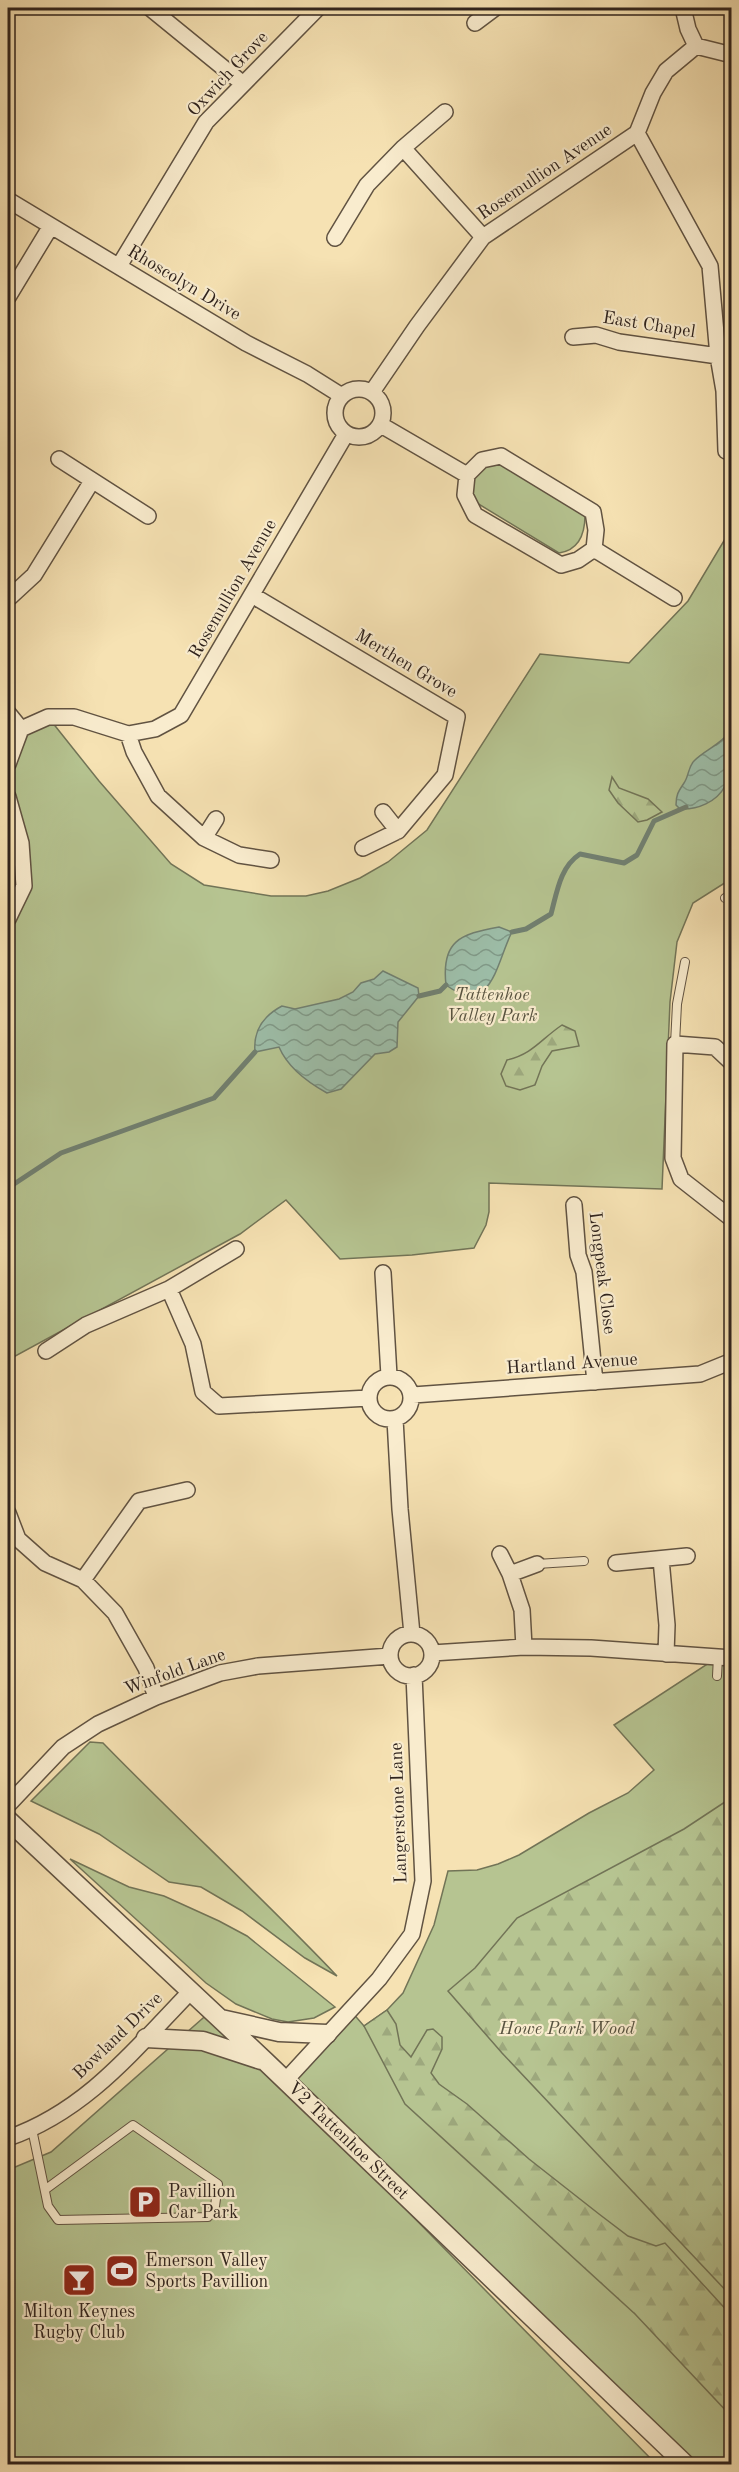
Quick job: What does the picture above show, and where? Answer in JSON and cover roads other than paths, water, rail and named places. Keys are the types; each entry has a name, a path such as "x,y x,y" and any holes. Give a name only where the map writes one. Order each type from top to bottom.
{"street":[{"path":"150,8 243,83"},
{"name":"Oxwich Grove","path":"119,266 206,122 318,8"},
{"path":"475,23 495,8"},
{"path":"683,8 688,29 696,46 732,55"},
{"name":"Rosemullion Avenue","path":"372,392 483,237 637,133 653,93 666,71 696,46"},
{"path":"335,238 367,185 445,112"},
{"name":"East Chapel","path":"637,133 710,266 718,356 724,391 726,451"},
{"path":"404,148 483,237"},
{"name":"Rhoscolyn Drive","path":"8,200 246,343 307,374 342,396"},
{"path":"8,297 51,226"},
{"name":"East Chapel","path":"573,337 596,335 619,342 718,356"},
{"path":"356,389 372,392 383,407 381,425 371,435 365,437 352,437 345,434 335,416 342,396 356,389"},
{"path":"381,425 467,475"},
{"name":"Rosemullion Avenue","path":"21,729 48,717 74,717 128,734 155,729 181,715 345,434"},
{"path":"501,456 593,512 596,530 594,549 578,560 561,565 475,515 465,495 467,475 482,460 501,456"},
{"path":"58,459 148,516"},
{"path":"8,599 34,575 92,481"},
{"path":"594,549 674,598"},
{"name":"Merthen Grove","path":"252,595 457,717 445,775 398,831 363,848"},
{"path":"8,713 21,729 8,764"},
{"path":"128,734 134,752 158,796 204,838 239,855 271,860"},
{"path":"8,797 21,843 24,886 8,919"},
{"path":"383,812 398,831"},
{"path":"204,838 216,819"},
{"path":"732,1063 715,1047 675,1044 673,1158 681,1179 732,1219"},
{"name":"Longpeak Close","path":"574,1205 578,1255 584,1272 595,1382"},
{"path":"46,1351 86,1325 170,1289 236,1248"},
{"path":"383,1273 389,1376"},
{"path":"170,1289 193,1344 203,1392 219,1406 369,1398"},
{"name":"Hartland Avenue","path":"413,1395 700,1374 732,1361"},
{"path":"389,1376 403,1380 413,1395 407,1411 395,1419 381,1417 373,1410 369,1398 374,1384 389,1376"},
{"path":"395,1419 411,1634"},
{"path":"83,1580 139,1501 187,1490"},
{"path":"8,1513 18,1539 45,1563 83,1580 116,1613 146,1668 156,1697"},
{"path":"500,1554 510,1574 522,1610 524,1647"},
{"path":"616,1563 687,1556"},
{"path":"661,1559 667,1625 666,1654"},
{"path":"510,1574 537,1564"},
{"path":"411,1634 423,1638 431,1647 432,1653 429,1665 414,1676 395,1668 390,1656 394,1643 405,1635 411,1634"},
{"path":"432,1653 524,1647 591,1648 725,1657"},
{"name":"Winfold Lane","path":"8,1805 63,1747 98,1724 156,1697 220,1673 258,1666 390,1656"},
{"name":"Langerstone Lane","path":"285,2081 379,1979 412,1934 423,1881 414,1676"},
{"name":"V2 Tattenhoe Street","path":"8,1820 266,2061 684,2464"},
{"name":"Bowland Drive","path":"8,2138 57,2116 103,2083 190,1992"},
{"path":"219,2018 279,2032 327,2034"},
{"path":"146,2038 203,2041 266,2061"}],"lane":[{"path":"675,1044 678,1004 686,962"},
{"path":"537,1564 584,1561"},
{"path":"717,1676 725,1657"},
{"path":"32,2129 48,2206 58,2220 207,2217 215,2206 218,2184 133,2125 45,2189"}],"water":[{"path":"731,730 731,754 728,757 725,786 712,801 693,808 680,809 676,805 677,796 692,763"},
{"path":"499,927 512,932 497,970 483,991 474,995 461,994 446,985 447,958 456,942 474,933"},
{"path":"383,971 418,988 419,996 398,1022 397,1047 389,1052 375,1054 341,1089 327,1093 312,1084 287,1062 279,1047 255,1052 258,1030 269,1014 275,1010 282,1006 295,1009 339,999 353,992 361,983 374,979"}],"waterway":[{"path":"512,932 526,929 551,914 564,873 573,859 580,854 624,863 637,855 654,821 686,807"},
{"path":"419,996 440,991 446,985"},
{"path":"8,1188 61,1153 214,1098 255,1052"}],"place":[{"name":"Pavillion Car Park","path":"145,2202"},
{"name":"Emerson Valley Sports Pavillion","path":"122,2271"},
{"name":"Milton Keynes Rugby Club","path":"79,2280"}],"park label":[{"name":"Tattenhoe Valley Park","path":"492,1005"},
{"name":"Howe Park Wood","path":"567,2029"}]}
